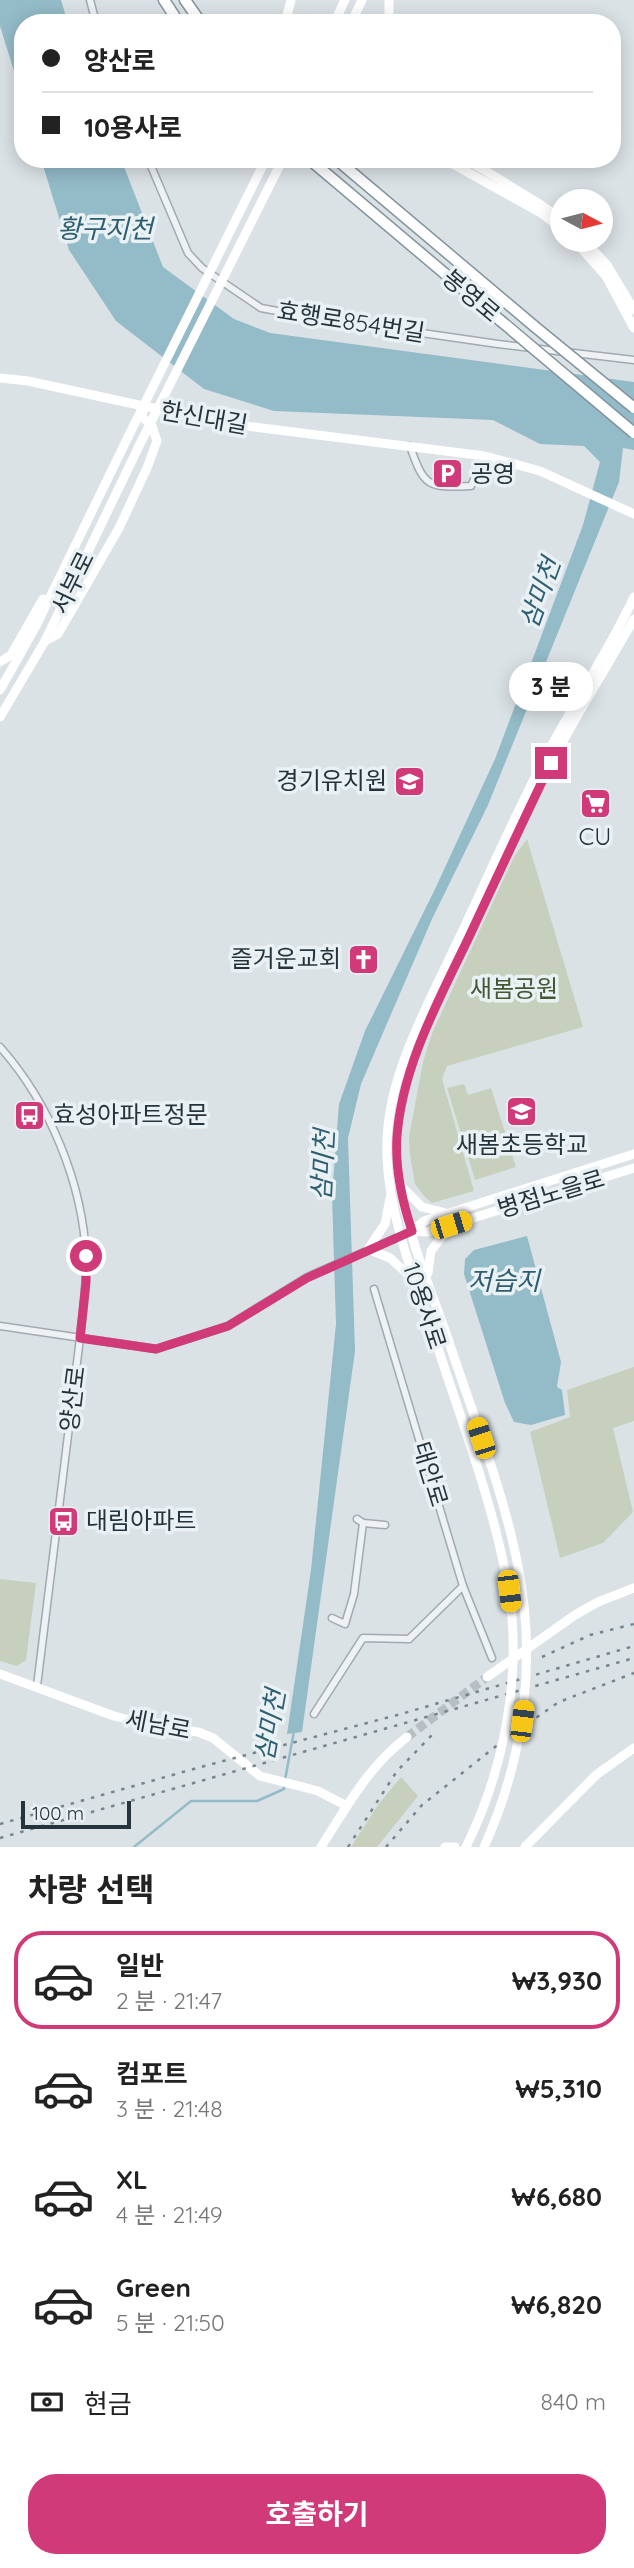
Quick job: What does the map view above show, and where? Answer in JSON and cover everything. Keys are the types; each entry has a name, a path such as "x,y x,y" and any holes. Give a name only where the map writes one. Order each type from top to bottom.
{"highway":[{"name":"봉영로","path":"320,168 634,433"},
{"name":"봉영로","path":"347,168 634,408"}],"street":[{"name":"효행로854번길","path":"152,168 188,253 202,268 261,308 498,344 634,360"},
{"name":"서부로","path":"0,690 37,624 262,168"},
{"name":"서부로","path":"0,717 45,641 278,168"},
{"path":"470,168 550,220"},
{"path":"472,168 550,212"},
{"path":"584,252 634,310"},
{"path":"595,252 607,265 634,328"},
{"name":"한신대길","path":"0,378 28,381 222,423 485,456 540,471 634,514"},
{"path":"45,641 58,634 119,528 147,468 157,441 152,426 142,417 145,407"},
{"path":"410,446 417,469 429,483 439,488 471,486 485,456"},
{"path":"0,662 11,654 76,544"},
{"name":"10용사로","path":"484,1847 508,1784 519,1742 527,1673 525,1612 519,1566 505,1510 396,1190 387,1156 389,1122 393,1097 411,1043 544,760 634,597"},
{"name":"10용사로","path":"466,1847 486,1799 502,1745 512,1685 509,1591 495,1531 402,1236 396,1190 398,1122 422,1038 551,763 634,619"},
{"name":"양산로","path":"0,1047 18,1067 46,1116 74,1186 86,1256 80,1338 37,1686"},
{"name":"병점노을로","path":"412,1231 424,1221 634,1154"},
{"name":"병점노을로","path":"412,1231 428,1232 634,1168"},
{"path":"368,1249 385,1224 396,1190 422,1207 448,1214 447,1222 451,1225 431,1251 428,1279"},
{"path":"0,1326 156,1349 228,1326 307,1278 412,1231"},
{"path":"368,1249 390,1258 416,1283"},
{"name":"태안로","path":"374,1289 463,1586 492,1658"},
{"path":"332,1618 345,1624 354,1594 360,1521 385,1525"},
{"path":"314,1714 363,1638 409,1639 463,1586"},
{"path":"487,1677 575,1615 634,1588"},
{"name":"세남로","path":"0,1674 125,1719 206,1735 254,1773 308,1788 345,1805"},
{"path":"321,1847 345,1805 385,1754 407,1737"},
{"path":"524,1847 596,1775 634,1748"},
{"path":"445,1847 455,1847"}],"green space":[{"name":"새봄공원","path":"527,839 583,1027 447,1066 442,1079 474,1191 432,1203 415,1184 410,1155 409,1137 423,1062 433,1031 514,857"},
{"path":"464,1084 468,1095 491,1088 516,1167 475,1180 447,1088"},
{"path":"634,1367 634,1421 613,1428 633,1512 603,1543 560,1558 530,1432 570,1417 567,1390"},
{"path":"0,1579 36,1583 26,1660 17,1666 0,1661"},
{"path":"401,1777 418,1796 377,1847 351,1847 378,1805"}],"water":[{"path":"0,0 61,0 65,14 14,14 14,71 0,26"},
{"name":"황구지천","path":"44,168 124,168 163,267 234,319 270,333 634,382 634,450 623,448 619,482 488,805 432,919 361,1084 348,1138 355,1351 302,1732 287,1734 311,1570 336,1324 332,1195 339,1104 365,1031 495,759 583,525 600,462 584,446 540,444 493,420 274,411 204,389 116,321 69,250"},
{"name":"저습지","path":"527,1236 561,1362 557,1387 562,1390 565,1415 531,1425 514,1422 505,1403 464,1274 465,1259 474,1250"}],"waterway":[{"name":"삼미천","path":"285,1780 294,1731"},
{"name":"삼미천","path":"134,1847 191,1801 257,1801 284,1789 284,1786"}],"tunnel":[{"path":"407,1737 487,1677"}],"railway":[{"path":"542,1657 590,1635 634,1624"},
{"path":"0,1824 401,1714 634,1646"},
{"path":"0,1838 634,1658"},
{"path":"386,1847 422,1805 505,1739 559,1702 634,1673"},
{"path":"348,1847 397,1771 433,1734"}],"place":[{"name":"공영","path":"448,474"},
{"name":"경기유치원","path":"410,781"},
{"name":"CU","path":"595,803"},
{"name":"즐거운교회","path":"364,959"},
{"name":"새봄초등학교","path":"522,1111"},
{"name":"효성아파트정문","path":"30,1115"},
{"name":"대림아파트","path":"63,1521"}],"route":[{"path":"86,1256 80,1338 156,1349 228,1326 307,1278 412,1231 400,1185 397,1138 398,1122 414,1061 435,1007 551,763"}]}
